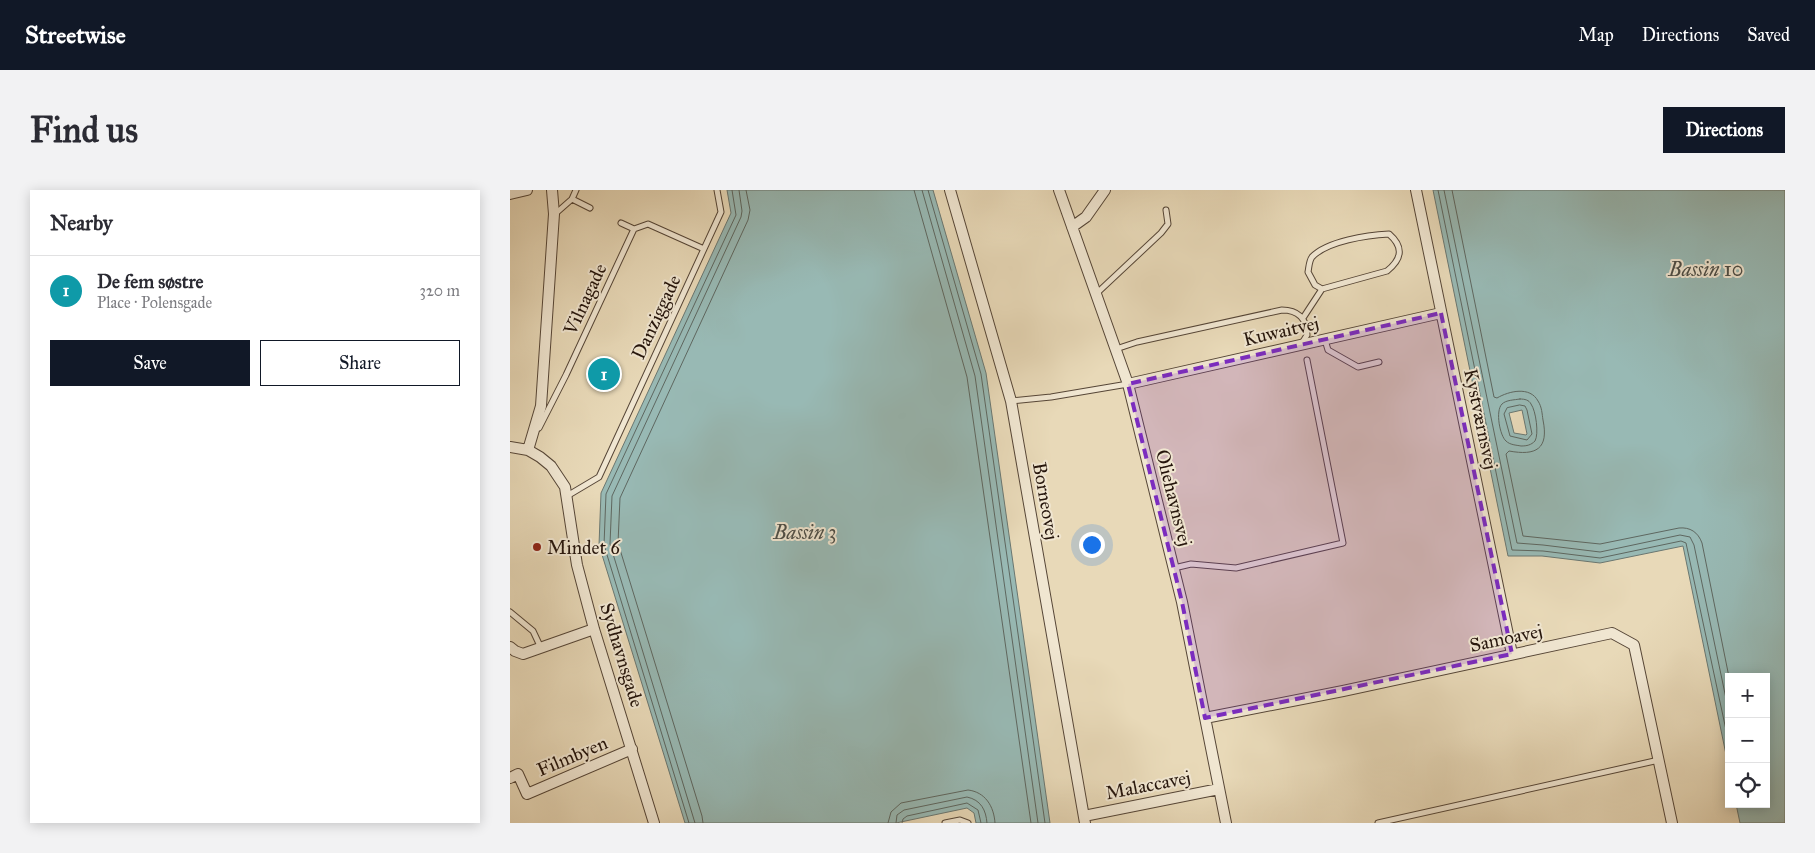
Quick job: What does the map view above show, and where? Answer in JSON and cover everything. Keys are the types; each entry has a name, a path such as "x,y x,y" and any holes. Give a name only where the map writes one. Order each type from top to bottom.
{"street":[{"path":"510,194 527,190"},
{"path":"510,447 528,450 541,406 554,214 552,190"},
{"name":"Borneovej","path":"950,190 1010,401 1084,820"},
{"name":"Oliehavnsvej","path":"1059,190 1128,384 1174,568 1226,823"},
{"path":"1072,227 1086,217 1105,190"},
{"name":"Kystværnsvej","path":"1416,190 1512,654"},
{"name":"Kuwaitvej","path":"1128,384 1442,313"},
{"name":"Sydhavnsgade","path":"528,450 551,466 562,482 567,496 577,565 594,629 654,823"},
{"path":"510,647 523,654 594,629"},
{"name":"Samoavej","path":"1205,718 1343,691 1612,633 1634,645 1672,823"},
{"name":"Filmbyen","path":"510,778 518,774 527,794 632,749"},
{"name":"Malaccavej","path":"1084,820 1219,789"}],"lane":[{"path":"554,214 572,199 576,190"},
{"name":"Danziggade","path":"567,496 599,477 721,212 717,190"},
{"path":"572,199 590,208"},
{"path":"1096,294 1161,234 1168,224 1166,210"},
{"path":"621,223 634,229 648,224 704,249"},
{"name":"Vilnagade","path":"528,450 566,375 634,229"},
{"path":"1303,318 1322,289 1387,271 1396,264 1400,252 1398,242 1389,234 1376,234 1329,246 1319,251 1311,259 1308,272 1315,285 1322,289"},
{"path":"1116,350 1137,342 1282,310 1292,310 1303,318 1307,335 1301,344"},
{"path":"1325,339 1328,350 1358,367 1379,362"},
{"path":"1174,568 1191,564 1236,568 1343,543 1307,360"},
{"path":"1010,401 1051,397 1128,384"},
{"path":"510,612 533,631 541,648"},
{"path":"1378,823 1659,760"},
{"path":"945,823 964,820 968,823"}],"highlighted area":[{"path":"1441,313 1512,654 1205,718 1182,602 1128,384"}],"water":[{"name":"Bassin 3","path":"727,190 933,190 986,373 1050,823 976,823 974,813 967,808 896,823 685,823 599,545 601,493 731,213"},
{"name":"Bassin 10","path":"1433,190 1785,190 1785,823 1740,823 1737,808 1770,808 1770,673 1725,673 1725,750 1683,546 1600,563 1542,556 1508,556","holes":["1522,410 1526,435 1514,433 1509,413"]}],"place":[{"name":"De fem søstre","path":"604,374"},
{"name":"Mindet 6","path":"537,547"}]}
